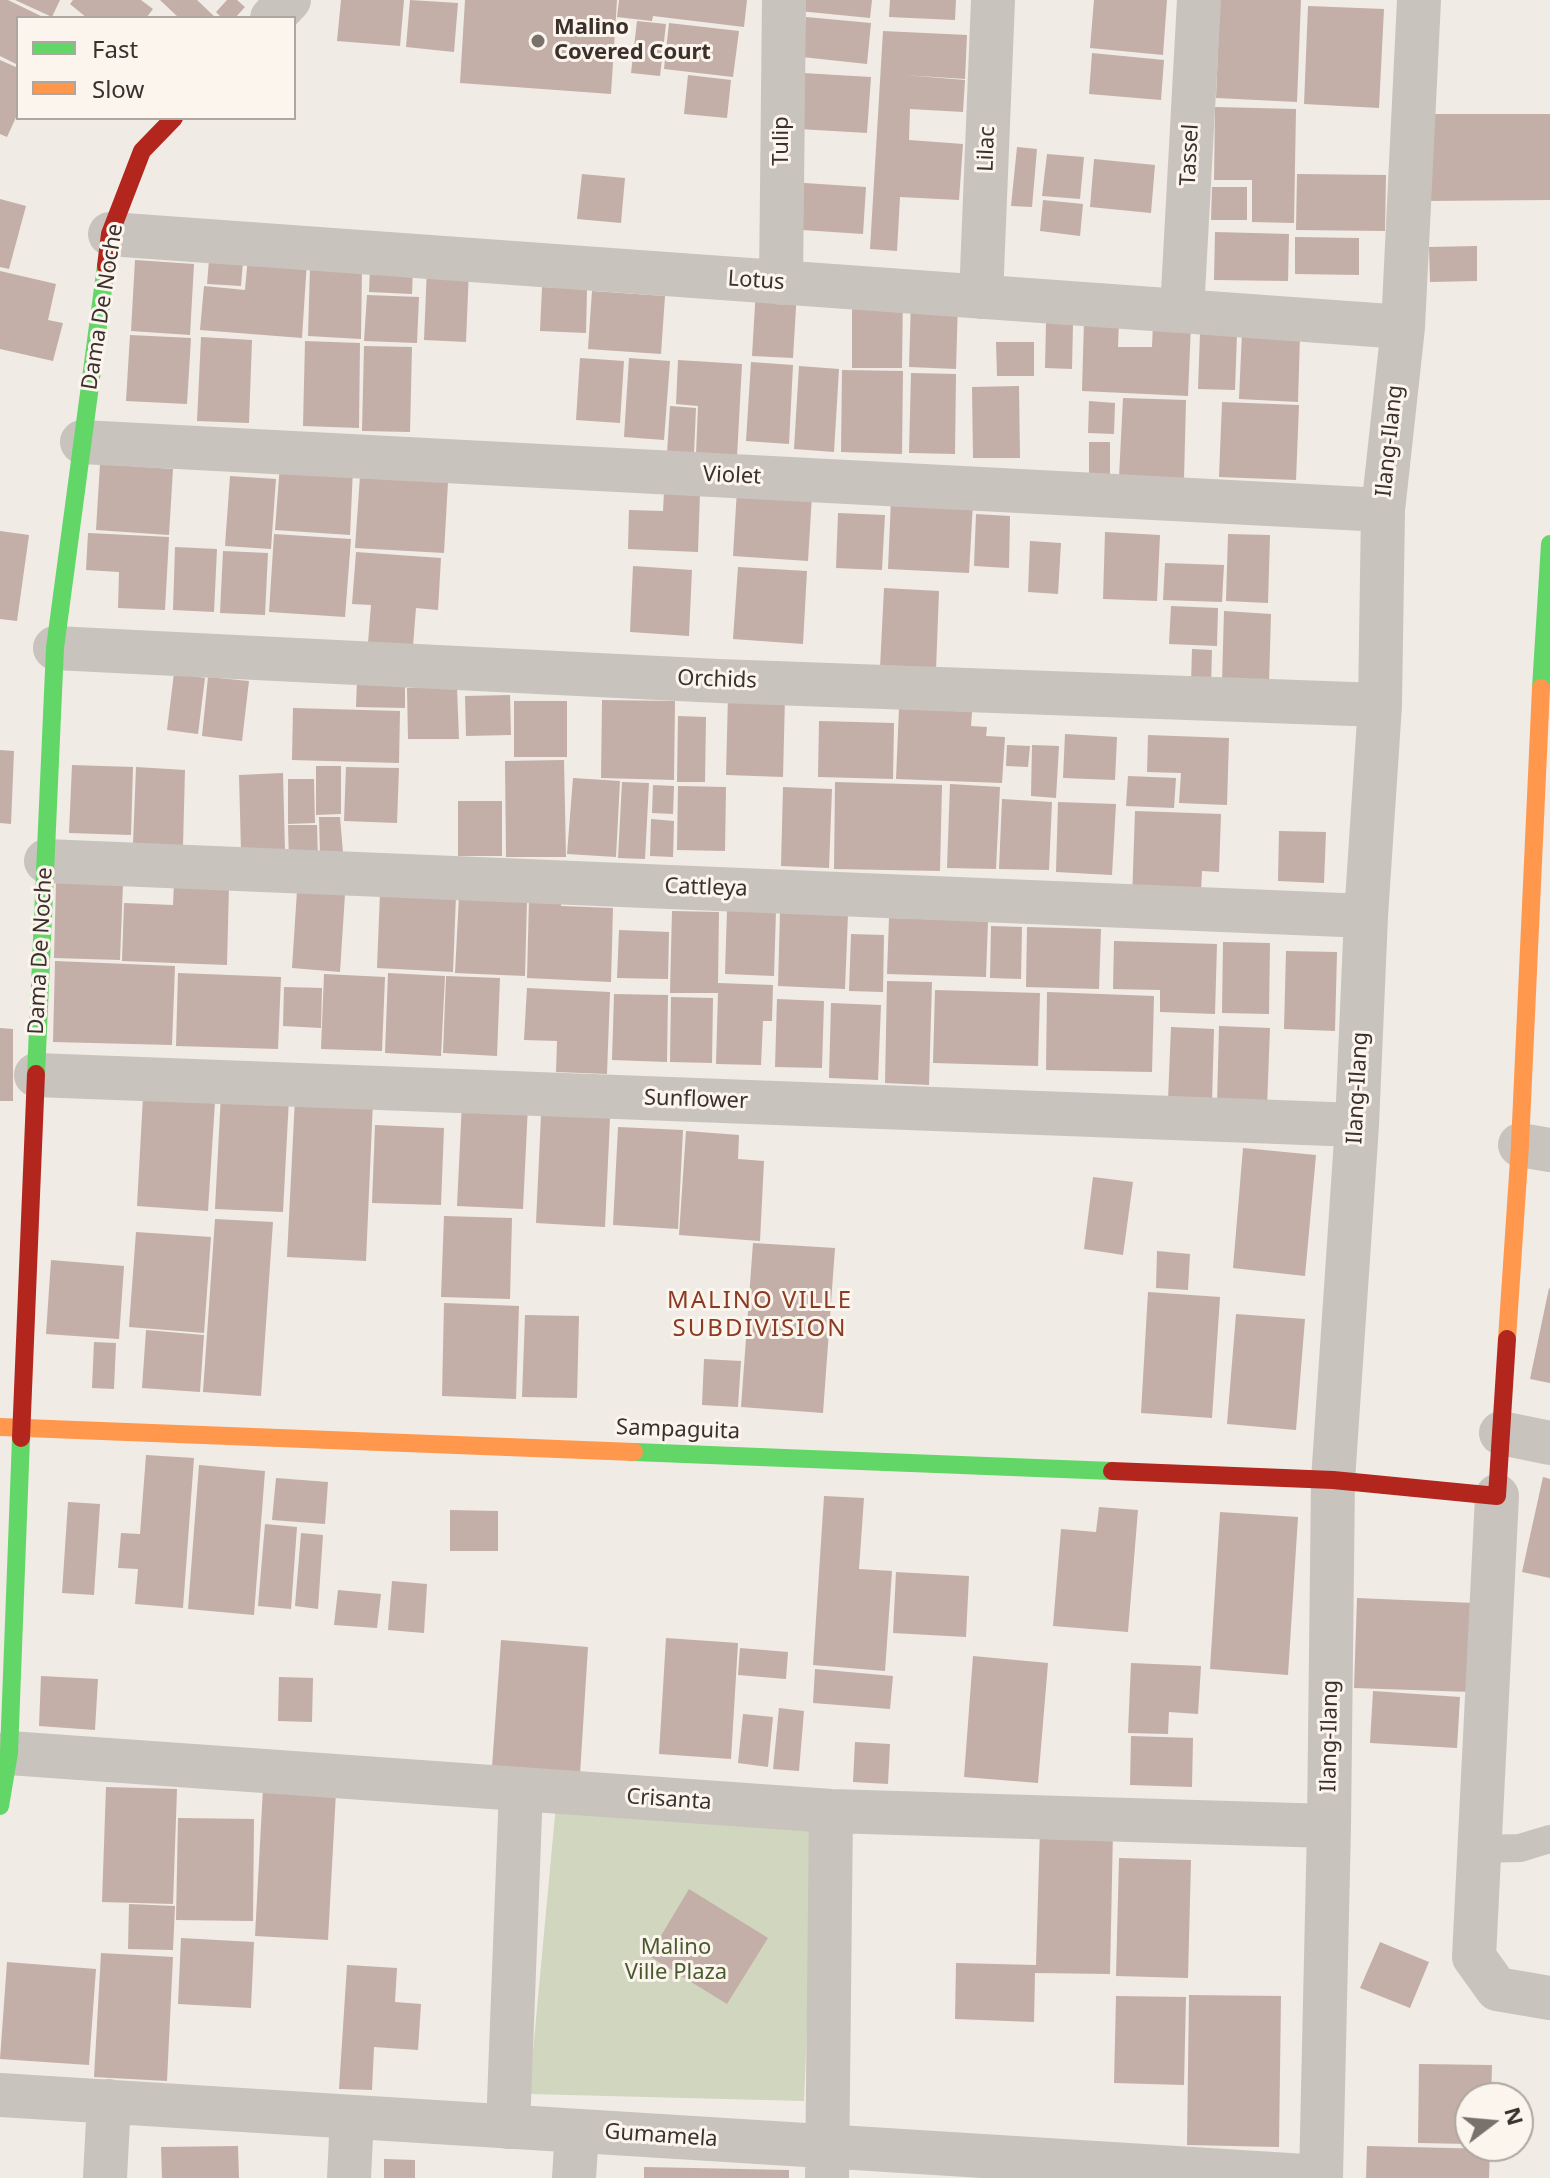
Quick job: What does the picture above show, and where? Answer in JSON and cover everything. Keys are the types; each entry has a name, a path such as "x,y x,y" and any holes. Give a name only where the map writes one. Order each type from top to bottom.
{"street":[{"path":"274,16 289,0"},
{"name":"Tulip","path":"781,283 784,0"},
{"name":"Lilac","path":"981,297 993,0"},
{"name":"Tassel","path":"1182,311 1199,0"},
{"name":"Ilang-Ilang","path":"1321,2178 1333,1480 1357,1125 1366,916 1380,705 1383,510 1403,327 1419,0"},
{"name":"Dama De Noche","path":"0,1806 9,1753 55,648 110,234 142,151 172,120"},
{"name":"Lotus","path":"110,234 1403,327"},
{"name":"Violet","path":"82,442 1383,510"},
{"path":"1550,544 1535,1147 1501,1433 1474,1957 1497,1989 1550,1998"},
{"name":"Orchids","path":"55,648 719,681 1380,705"},
{"name":"Cattleya","path":"46,861 1366,916"},
{"name":"Sunflower","path":"36,1075 1357,1125"},
{"name":"Sampaguita","path":"0,1427 1333,1480 1497,1496"},
{"path":"1501,1433 1550,1443"},
{"name":"Crisanta","path":"9,1753 831,1811 1329,1826"},
{"path":"508,2127 521,1789"},
{"path":"828,2163 831,1811"},
{"name":"Gumamela","path":"0,2095 577,2131 828,2163 1321,2178"},
{"path":"105,2178 109,2101"},
{"path":"349,2178 352,2117"},
{"path":"574,2178 577,2131"}],"lane":[{"path":"1478,1849 1520,1848 1550,1839"}],"green space":[{"name":"Malino Ville Plaza","path":"557,1794 816,1807 804,2101 529,2094"}],"building":[{"path":"0,0 8,0 41,16 16,16 16,64 0,56"},
{"path":"15,0 60,0 50,16"},
{"path":"73,0 141,0 153,9 148,16 85,16 70,4"},
{"path":"160,0 197,0 214,16 177,16"},
{"path":"227,0 237,0 245,7 237,16 220,16 216,12"},
{"path":"341,0 404,0 400,46 337,41"},
{"path":"410,0 458,3 454,52 406,47"},
{"name":"Malino Covered Court","path":"465,0 617,0 611,94 460,83"},
{"path":"619,0 747,0 744,27 653,16 652,21 617,17"},
{"path":"800,0 872,0 870,18 799,11"},
{"path":"890,0 956,0 955,20 889,17"},
{"path":"1094,0 1167,0 1163,55 1090,48"},
{"path":"1220,0 1301,0 1297,102 1216,98"},
{"path":"1308,6 1384,9 1379,108 1304,104"},
{"path":"806,17 871,23 867,64 802,57"},
{"path":"637,21 666,24 660,76 631,73"},
{"path":"669,23 739,31 733,77 664,69"},
{"path":"883,31 967,35 965,79 904,75 965,80 963,112 910,109 909,140 963,144 959,200 900,197 897,251 870,249"},
{"path":"1092,53 1164,60 1161,100 1089,94"},
{"path":"0,60 16,67 16,117 7,137 0,134"},
{"path":"803,73 871,77 867,133 799,129"},
{"path":"688,75 731,80 727,118 684,114"},
{"path":"1215,107 1296,109 1294,223 1252,222 1252,180 1214,180"},
{"path":"1425,114 1550,114 1550,200 1426,201"},
{"path":"1017,147 1037,149 1032,207 1011,206"},
{"path":"1047,154 1084,157 1080,199 1042,196"},
{"path":"1094,159 1155,165 1151,213 1090,207"},
{"path":"582,174 625,178 621,223 577,219"},
{"path":"1297,174 1386,175 1385,231 1296,230"},
{"path":"789,182 866,187 863,234 787,229"},
{"path":"1212,187 1247,187 1247,220 1211,220"},
{"path":"0,199 26,206 9,269 0,267"},
{"path":"1043,200 1083,204 1080,236 1040,231"},
{"path":"1215,232 1289,234 1288,281 1214,280"},
{"path":"1295,237 1359,238 1359,275 1295,274"},
{"path":"1477,246 1477,281 1430,282 1429,247"},
{"path":"248,256 307,261 302,338 200,330 204,286 245,290"},
{"path":"135,260 194,264 190,335 131,331"},
{"path":"209,260 243,262 241,286 207,284"},
{"path":"310,267 362,268 361,339 308,336"},
{"path":"427,267 469,269 466,342 424,340"},
{"path":"370,268 413,269 412,294 369,292"},
{"path":"0,271 56,284 48,320 63,323 53,361 0,349"},
{"path":"542,287 587,289 586,333 540,331"},
{"path":"756,288 797,291 793,358 752,356"},
{"path":"592,291 665,296 661,354 588,349"},
{"path":"852,291 903,292 902,368 852,368"},
{"path":"367,295 419,297 417,343 364,341"},
{"path":"911,300 958,301 956,369 909,367"},
{"path":"1084,320 1119,321 1118,347 1152,347 1153,323 1191,324 1188,396 1082,391"},
{"path":"1046,322 1073,323 1072,369 1045,368"},
{"path":"1242,332 1300,335 1298,402 1239,399"},
{"path":"1200,333 1237,334 1235,390 1198,389"},
{"path":"130,335 191,338 187,404 126,401"},
{"path":"201,337 252,340 249,423 197,421"},
{"path":"305,341 360,343 359,428 303,426"},
{"path":"996,342 1034,342 1034,376 997,376"},
{"path":"364,346 412,347 410,432 362,431"},
{"path":"580,358 624,361 620,423 576,420"},
{"path":"629,358 670,361 664,440 624,437"},
{"path":"678,360 742,364 737,457 696,454 698,406 676,404"},
{"path":"751,362 793,365 789,444 746,441"},
{"path":"799,366 839,369 834,452 794,449"},
{"path":"842,370 903,371 902,454 841,452"},
{"path":"911,373 956,374 955,454 909,453"},
{"path":"1019,386 1020,458 973,458 972,387"},
{"path":"1123,398 1186,400 1184,479 1119,477"},
{"path":"1089,401 1115,403 1114,434 1088,433"},
{"path":"1222,402 1299,405 1296,480 1219,477"},
{"path":"670,406 696,408 694,454 667,453"},
{"path":"1089,442 1110,442 1110,478 1089,477"},
{"path":"100,464 173,469 169,535 96,530"},
{"path":"280,464 353,469 350,535 275,530"},
{"path":"230,476 276,479 271,549 225,546"},
{"path":"360,476 448,482 444,553 355,548"},
{"path":"737,489 812,495 808,561 733,556"},
{"path":"664,492 700,493 698,552 628,549 629,510 663,511"},
{"path":"891,499 973,503 969,573 888,569"},
{"path":"838,513 885,515 882,570 836,568"},
{"path":"976,514 1010,516 1009,568 974,566"},
{"path":"0,531 29,535 17,621 0,619"},
{"path":"1105,532 1160,535 1157,601 1103,599"},
{"path":"88,533 169,537 165,610 118,608 119,572 86,570"},
{"path":"274,534 351,539 345,617 269,612"},
{"path":"1228,534 1270,535 1268,603 1226,601"},
{"path":"1030,541 1061,543 1058,594 1028,592"},
{"path":"175,547 217,549 214,612 173,610"},
{"path":"223,551 268,553 265,615 220,613"},
{"path":"356,552 441,558 438,610 416,608 413,646 368,643 371,605 352,604"},
{"path":"1165,563 1224,565 1222,602 1163,600"},
{"path":"633,566 692,570 689,636 630,632"},
{"path":"738,567 807,571 803,644 733,639"},
{"path":"884,588 939,591 936,670 880,668"},
{"path":"1171,606 1218,608 1217,646 1169,644"},
{"path":"1224,611 1271,614 1269,684 1222,682"},
{"path":"1192,649 1212,650 1211,686 1191,685"},
{"path":"174,673 205,678 198,734 167,730"},
{"path":"208,677 249,681 242,741 202,736"},
{"path":"357,679 405,681 405,708 356,707"},
{"path":"457,687 459,739 408,739 407,688"},
{"path":"510,695 511,735 466,736 465,696"},
{"path":"728,695 785,697 783,777 726,775"},
{"path":"602,700 675,701 674,780 601,778"},
{"path":"514,701 567,701 567,757 514,757"},
{"path":"293,708 400,711 399,763 292,760"},
{"path":"899,708 972,712 971,726 987,727 986,736 1005,737 1002,783 896,779"},
{"path":"678,716 706,717 705,782 677,782"},
{"path":"819,721 894,723 893,779 818,777"},
{"path":"1065,734 1117,737 1115,780 1063,778"},
{"path":"1148,735 1229,738 1227,805 1179,803 1181,773 1147,772"},
{"path":"1007,745 1030,746 1028,767 1006,766"},
{"path":"1032,745 1059,746 1056,798 1031,796"},
{"path":"0,750 14,751 11,824 0,823"},
{"path":"564,760 566,857 506,857 505,761"},
{"path":"72,765 133,767 131,835 69,833"},
{"path":"316,766 341,766 341,814 316,815"},
{"path":"136,767 185,770 183,846 133,844"},
{"path":"346,767 399,768 397,823 344,821"},
{"path":"283,773 285,851 241,852 239,775"},
{"path":"1128,776 1176,778 1174,808 1126,806"},
{"path":"573,778 620,781 616,857 567,854"},
{"path":"288,779 314,779 315,823 288,824"},
{"path":"622,782 649,783 645,859 618,858"},
{"path":"835,782 942,785 940,871 834,869"},
{"path":"950,784 1000,787 996,869 947,868"},
{"path":"653,785 674,786 673,814 652,813"},
{"path":"678,786 726,787 725,851 677,850"},
{"path":"783,787 832,789 829,868 781,866"},
{"path":"1002,799 1052,802 1049,870 999,869"},
{"path":"458,801 502,801 502,856 458,856"},
{"path":"1058,802 1116,804 1112,875 1056,872"},
{"path":"1135,811 1221,814 1219,872 1202,871 1201,892 1132,901"},
{"path":"319,817 340,817 343,853 320,854"},
{"path":"651,819 674,821 673,857 650,856"},
{"path":"288,825 317,825 318,861 289,862"},
{"path":"1279,831 1326,832 1324,883 1278,881"},
{"path":"56,882 123,884 120,960 54,958"},
{"path":"174,883 229,885 227,965 122,961 124,903 173,905"},
{"path":"297,891 345,894 340,972 292,968"},
{"path":"380,893 456,896 453,972 377,968"},
{"path":"459,896 527,900 525,976 455,973"},
{"path":"529,899 561,900 561,906 613,908 611,982 527,978"},
{"path":"727,910 776,911 774,976 725,974"},
{"path":"672,911 719,912 718,983 773,985 772,1021 763,1021 761,1065 716,1064 718,993 670,993"},
{"path":"780,911 848,914 845,989 778,986"},
{"path":"889,918 988,921 986,977 887,974"},
{"path":"991,926 1022,927 1021,979 990,978"},
{"path":"1027,927 1101,929 1099,989 1026,987"},
{"path":"619,930 669,932 668,979 617,978"},
{"path":"851,934 884,935 883,992 849,991"},
{"path":"1114,941 1217,944 1215,1014 1160,1012 1160,990 1113,989"},
{"path":"1223,942 1270,943 1269,1014 1222,1013"},
{"path":"1286,951 1337,952 1335,1031 1284,1029"},
{"path":"55,961 175,966 172,1045 53,1042"},
{"path":"178,973 281,977 278,1049 176,1046"},
{"path":"388,973 445,976 441,1056 385,1053"},
{"path":"324,974 385,977 382,1051 321,1049"},
{"path":"446,976 500,978 497,1056 443,1053"},
{"path":"887,981 932,982 929,1085 885,1083"},
{"path":"284,987 322,988 321,1028 283,1026"},
{"path":"527,988 610,992 607,1074 556,1072 557,1041 524,1040"},
{"path":"935,990 1040,993 1038,1066 933,1063"},
{"path":"1047,992 1154,996 1152,1072 1046,1070"},
{"path":"614,994 668,995 667,1062 612,1060"},
{"path":"671,997 713,998 712,1063 670,1062"},
{"path":"777,999 824,1001 822,1068 775,1067"},
{"path":"831,1003 881,1005 878,1080 829,1078"},
{"path":"1219,1026 1270,1028 1267,1107 1217,1105"},
{"path":"1171,1027 1214,1029 1212,1103 1168,1100"},
{"path":"0,1028 13,1029 13,1101 0,1101"},
{"path":"221,1094 289,1098 283,1212 215,1209"},
{"path":"143,1097 215,1102 208,1211 137,1206"},
{"path":"295,1098 373,1101 366,1261 287,1257"},
{"path":"462,1102 528,1105 523,1209 457,1206"},
{"path":"541,1115 610,1118 605,1227 536,1223"},
{"path":"375,1125 444,1128 441,1205 372,1203"},
{"path":"618,1127 683,1130 678,1229 613,1225"},
{"path":"686,1131 739,1135 738,1159 764,1161 760,1241 679,1235"},
{"path":"1243,1148 1316,1155 1305,1276 1233,1268"},
{"path":"1093,1177 1133,1182 1123,1255 1084,1249"},
{"path":"444,1216 512,1218 510,1299 441,1297"},
{"path":"215,1219 273,1222 261,1396 203,1392"},
{"path":"136,1232 211,1237 204,1333 129,1327"},
{"path":"753,1243 835,1248 823,1413 741,1407"},
{"path":"1157,1251 1190,1254 1188,1290 1156,1288"},
{"path":"51,1260 124,1266 119,1339 46,1334"},
{"path":"1550,1289 1550,1383 1530,1379"},
{"path":"1148,1292 1220,1297 1212,1418 1141,1413"},
{"path":"444,1303 519,1306 516,1399 442,1396"},
{"path":"1236,1314 1305,1319 1296,1430 1227,1424"},
{"path":"525,1315 579,1316 577,1398 522,1397"},
{"path":"146,1330 204,1335 200,1392 142,1388"},
{"path":"94,1342 116,1343 114,1389 92,1388"},
{"path":"704,1359 741,1361 738,1407 702,1405"},
{"path":"146,1455 194,1458 183,1608 135,1604 138,1569 118,1568 121,1533 140,1534"},
{"path":"199,1465 265,1471 254,1615 188,1609"},
{"path":"1543,1477 1550,1479 1550,1578 1522,1572"},
{"path":"276,1478 328,1482 325,1524 272,1520"},
{"path":"824,1496 864,1498 859,1569 892,1571 885,1671 813,1665"},
{"path":"68,1502 100,1504 94,1595 62,1593"},
{"path":"1099,1507 1138,1510 1128,1632 1053,1626 1061,1529 1096,1532"},
{"path":"450,1510 498,1511 498,1551 450,1551"},
{"path":"1220,1512 1298,1517 1288,1675 1210,1669"},
{"path":"265,1524 297,1527 291,1609 258,1606"},
{"path":"301,1533 323,1535 318,1609 295,1606"},
{"path":"896,1572 969,1576 966,1637 893,1633"},
{"path":"392,1581 427,1584 424,1633 388,1630"},
{"path":"338,1590 381,1594 377,1628 334,1625"},
{"path":"1357,1598 1474,1603 1471,1692 1354,1688"},
{"path":"666,1638 738,1643 731,1759 659,1754"},
{"path":"501,1640 588,1647 580,1774 492,1767"},
{"path":"740,1648 788,1652 786,1679 738,1675"},
{"path":"973,1656 1048,1663 1038,1783 964,1777"},
{"path":"1131,1663 1201,1666 1198,1714 1169,1712 1168,1734 1128,1733"},
{"path":"815,1669 893,1676 890,1709 813,1703"},
{"path":"41,1676 98,1679 95,1730 39,1726"},
{"path":"279,1677 313,1678 312,1722 278,1721"},
{"path":"1373,1691 1460,1697 1457,1748 1370,1743"},
{"path":"779,1708 804,1711 799,1771 773,1769"},
{"path":"743,1714 773,1717 768,1767 738,1763"},
{"path":"1131,1736 1193,1738 1192,1787 1130,1785"},
{"path":"855,1742 890,1744 888,1784 853,1782"},
{"path":"106,1787 177,1789 173,1904 102,1902"},
{"path":"263,1788 336,1792 328,1940 255,1936"},
{"path":"178,1818 254,1819 253,1921 176,1920"},
{"path":"1040,1828 1113,1831 1110,1974 1035,1973 1034,2022 955,2019 956,1963 1036,1965"},
{"path":"1119,1858 1191,1860 1188,1978 1116,1976"},
{"path":"689,1889 768,1938 727,2004 649,1956"},
{"path":"129,1904 175,1906 173,1950 128,1949"},
{"path":"181,1938 254,1942 251,2008 178,2004"},
{"path":"1380,1942 1429,1962 1410,2008 1360,1988"},
{"path":"101,1953 173,1957 167,2081 94,2077"},
{"path":"7,1962 96,1969 89,2065 0,2059"},
{"path":"347,1965 397,1968 395,2002 421,2004 418,2050 374,2047 372,2090 339,2089"},
{"path":"1189,1995 1281,1996 1279,2147 1187,2145"},
{"path":"1116,1996 1186,1997 1184,2085 1114,2083"},
{"path":"1419,2064 1492,2065 1491,2082 1454,2082 1454,2144 1418,2143"},
{"path":"238,2146 239,2178 162,2178 161,2147"},
{"path":"1367,2146 1454,2148 1454,2162 1490,2162 1489,2178 1366,2178"},
{"path":"384,2159 415,2160 415,2178 384,2178"},
{"path":"644,2167 789,2170 789,2178 644,2178"}],"traffic: fast":[{"path":"36,1074 55,648 106,266"},
{"path":"1541,688 1550,544"},
{"path":"0,1806 9,1753 21,1438"},
{"path":"634,1452 1112,1471"}],"traffic: slow":[{"path":"1507,1339 1520,1145 1541,688"},
{"path":"0,1427 634,1452"}],"traffic: jam":[{"path":"106,266 110,234 142,151 172,120"},
{"path":"21,1438 36,1074"},
{"path":"1112,1471 1333,1480 1497,1496 1507,1339"}],"place":[{"name":"Malino Covered Court","path":"538,41"}],"district":[{"name":"MALINO VILLE SUBDIVISION","path":"760,1315"}]}
